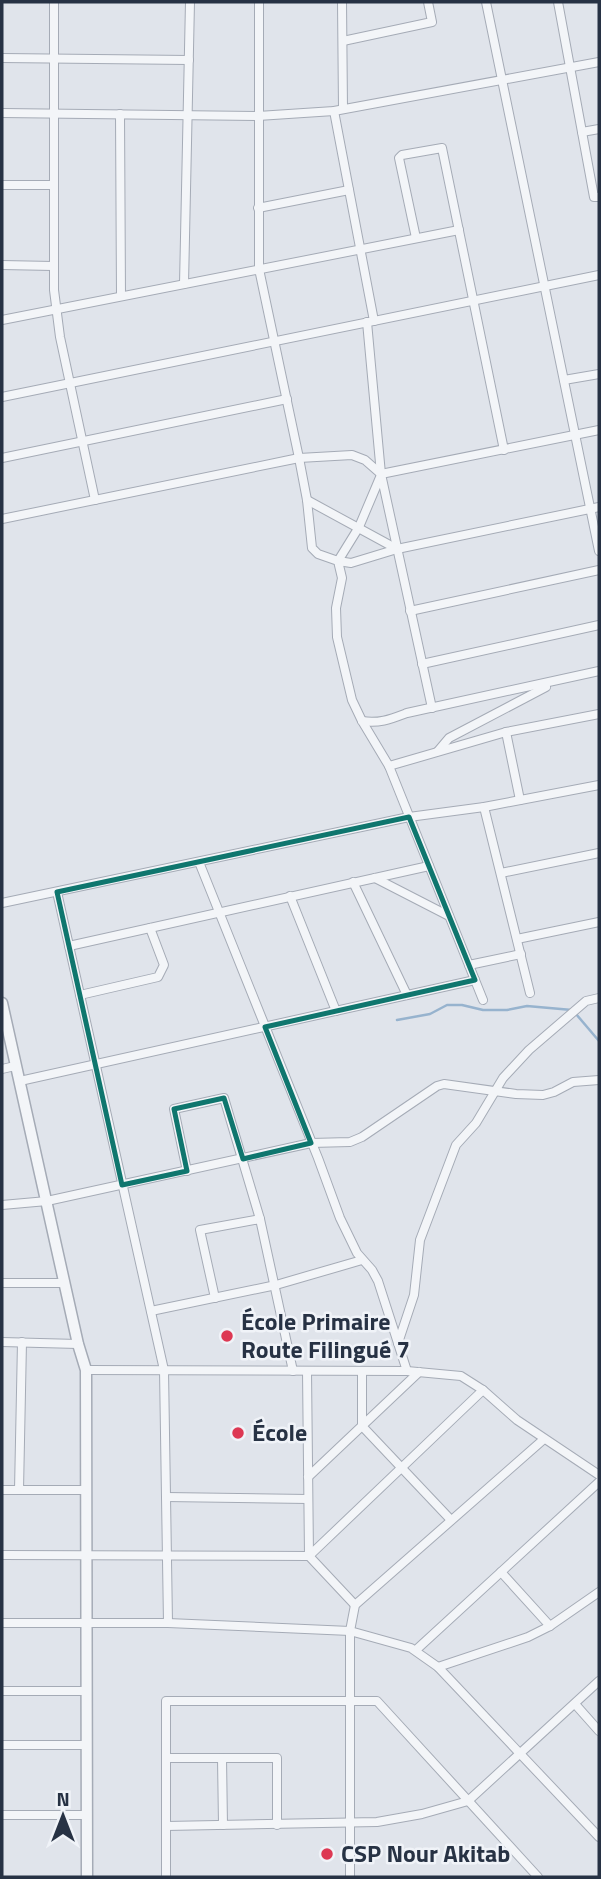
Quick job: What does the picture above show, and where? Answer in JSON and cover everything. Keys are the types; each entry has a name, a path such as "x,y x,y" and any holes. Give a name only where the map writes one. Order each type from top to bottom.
{"street":[{"path":"54,2 52,185 56,309 95,500"},
{"path":"184,284 190,2"},
{"path":"259,2 259,269 307,500 312,548 318,554 351,563 397,549 595,508"},
{"path":"342,2 343,109"},
{"path":"343,41 432,22 428,2"},
{"path":"486,2 564,380 595,508 599,551"},
{"path":"558,2 594,197 599,197"},
{"path":"2,58 189,60"},
{"path":"2,113 258,116 334,111 599,62"},
{"path":"334,111 371,322 381,474 432,708"},
{"path":"120,114 121,296"},
{"path":"582,132 599,129"},
{"path":"416,238 399,158 402,155 442,148 504,450"},
{"path":"2,185 52,185"},
{"path":"258,208 349,190"},
{"path":"2,320 459,230"},
{"path":"2,265 53,266"},
{"path":"2,397 599,275"},
{"path":"564,380 599,374"},
{"path":"2,458 287,400"},
{"path":"381,474 599,430"},
{"path":"2,519 299,458 352,455 365,460 381,474"},
{"path":"381,474 359,527 338,561 342,578 336,608 337,637 352,700 389,766 483,1000"},
{"path":"307,500 397,549"},
{"path":"410,611 599,570"},
{"path":"422,664 599,625"},
{"path":"362,721 384,722 407,713 599,671"},
{"path":"438,752 449,738 554,682"},
{"path":"389,766 506,732 599,714"},
{"path":"506,732 520,800"},
{"path":"2,903 409,817 484,807 599,785"},
{"path":"484,807 530,993"},
{"path":"501,873 599,853"},
{"path":"199,862 340,1218 362,1260 378,1280 407,1371"},
{"path":"69,946 429,866"},
{"path":"375,878 449,916"},
{"path":"353,882 407,995"},
{"path":"57,892 164,1370 168,1623"},
{"path":"290,896 336,1011"},
{"path":"517,939 599,922"},
{"path":"80,995 158,977 164,965 150,928"},
{"path":"469,965 521,954"},
{"path":"20,1081 475,980"},
{"path":"398,1343 414,1295 420,1240 456,1145 476,1123 503,1078 529,1049 586,1000 599,998"},
{"path":"2,1007 86,1370 87,1877"},
{"path":"2,1069 15,1066"},
{"path":"2,1205 47,1201 311,1143 355,1140 444,1084 543,1095 573,1082 599,1080"},
{"path":"187,1171 174,1109 225,1098 260,1219 293,1371"},
{"path":"215,1298 200,1230 260,1219"},
{"path":"151,1311 276,1285 362,1260"},
{"path":"2,1283 65,1283"},
{"path":"2,1342 78,1344"},
{"path":"19,1490 22,1342"},
{"path":"86,1370 407,1371 461,1376 517,1420 599,1475"},
{"path":"307,1371 309,1556 355,1605"},
{"path":"362,1371 362,1426 451,1520"},
{"path":"308,1477 419,1372"},
{"path":"2,1555 309,1556 482,1390"},
{"path":"351,1877 350,1630 355,1605 544,1438"},
{"path":"416,1650 599,1482"},
{"path":"2,1490 86,1490"},
{"path":"166,1497 308,1499"},
{"path":"501,1572 550,1626"},
{"path":"438,1667 522,1639 550,1626 599,1592"},
{"path":"2,1623 168,1623 350,1630 416,1650 438,1667 599,1837"},
{"path":"166,1826 351,1824 422,1814 468,1801 599,1681"},
{"path":"2,1691 86,1691"},
{"path":"166,1877 166,1701 377,1701 538,1877"},
{"path":"575,1704 599,1731"},
{"path":"2,1745 86,1745"},
{"path":"167,1758 277,1758 277,1825"},
{"path":"222,1758 223,1825"},
{"path":"2,1815 86,1815"}],"highlighted area":[{"path":"409,817 475,980 265,1027 311,1143 243,1159 224,1098 174,1109 187,1171 122,1185 57,892"}],"waterway":[{"path":"397,1020 430,1014 447,1005 483,1010 507,1010 527,1006 572,1010"},
{"path":"576,1014 599,1041"}],"place":[{"name":"École Primaire Route Filingué 7","path":"227,1336"},
{"name":"École","path":"238,1433"},
{"name":"CSP Nour Akitab","path":"327,1854"}]}
